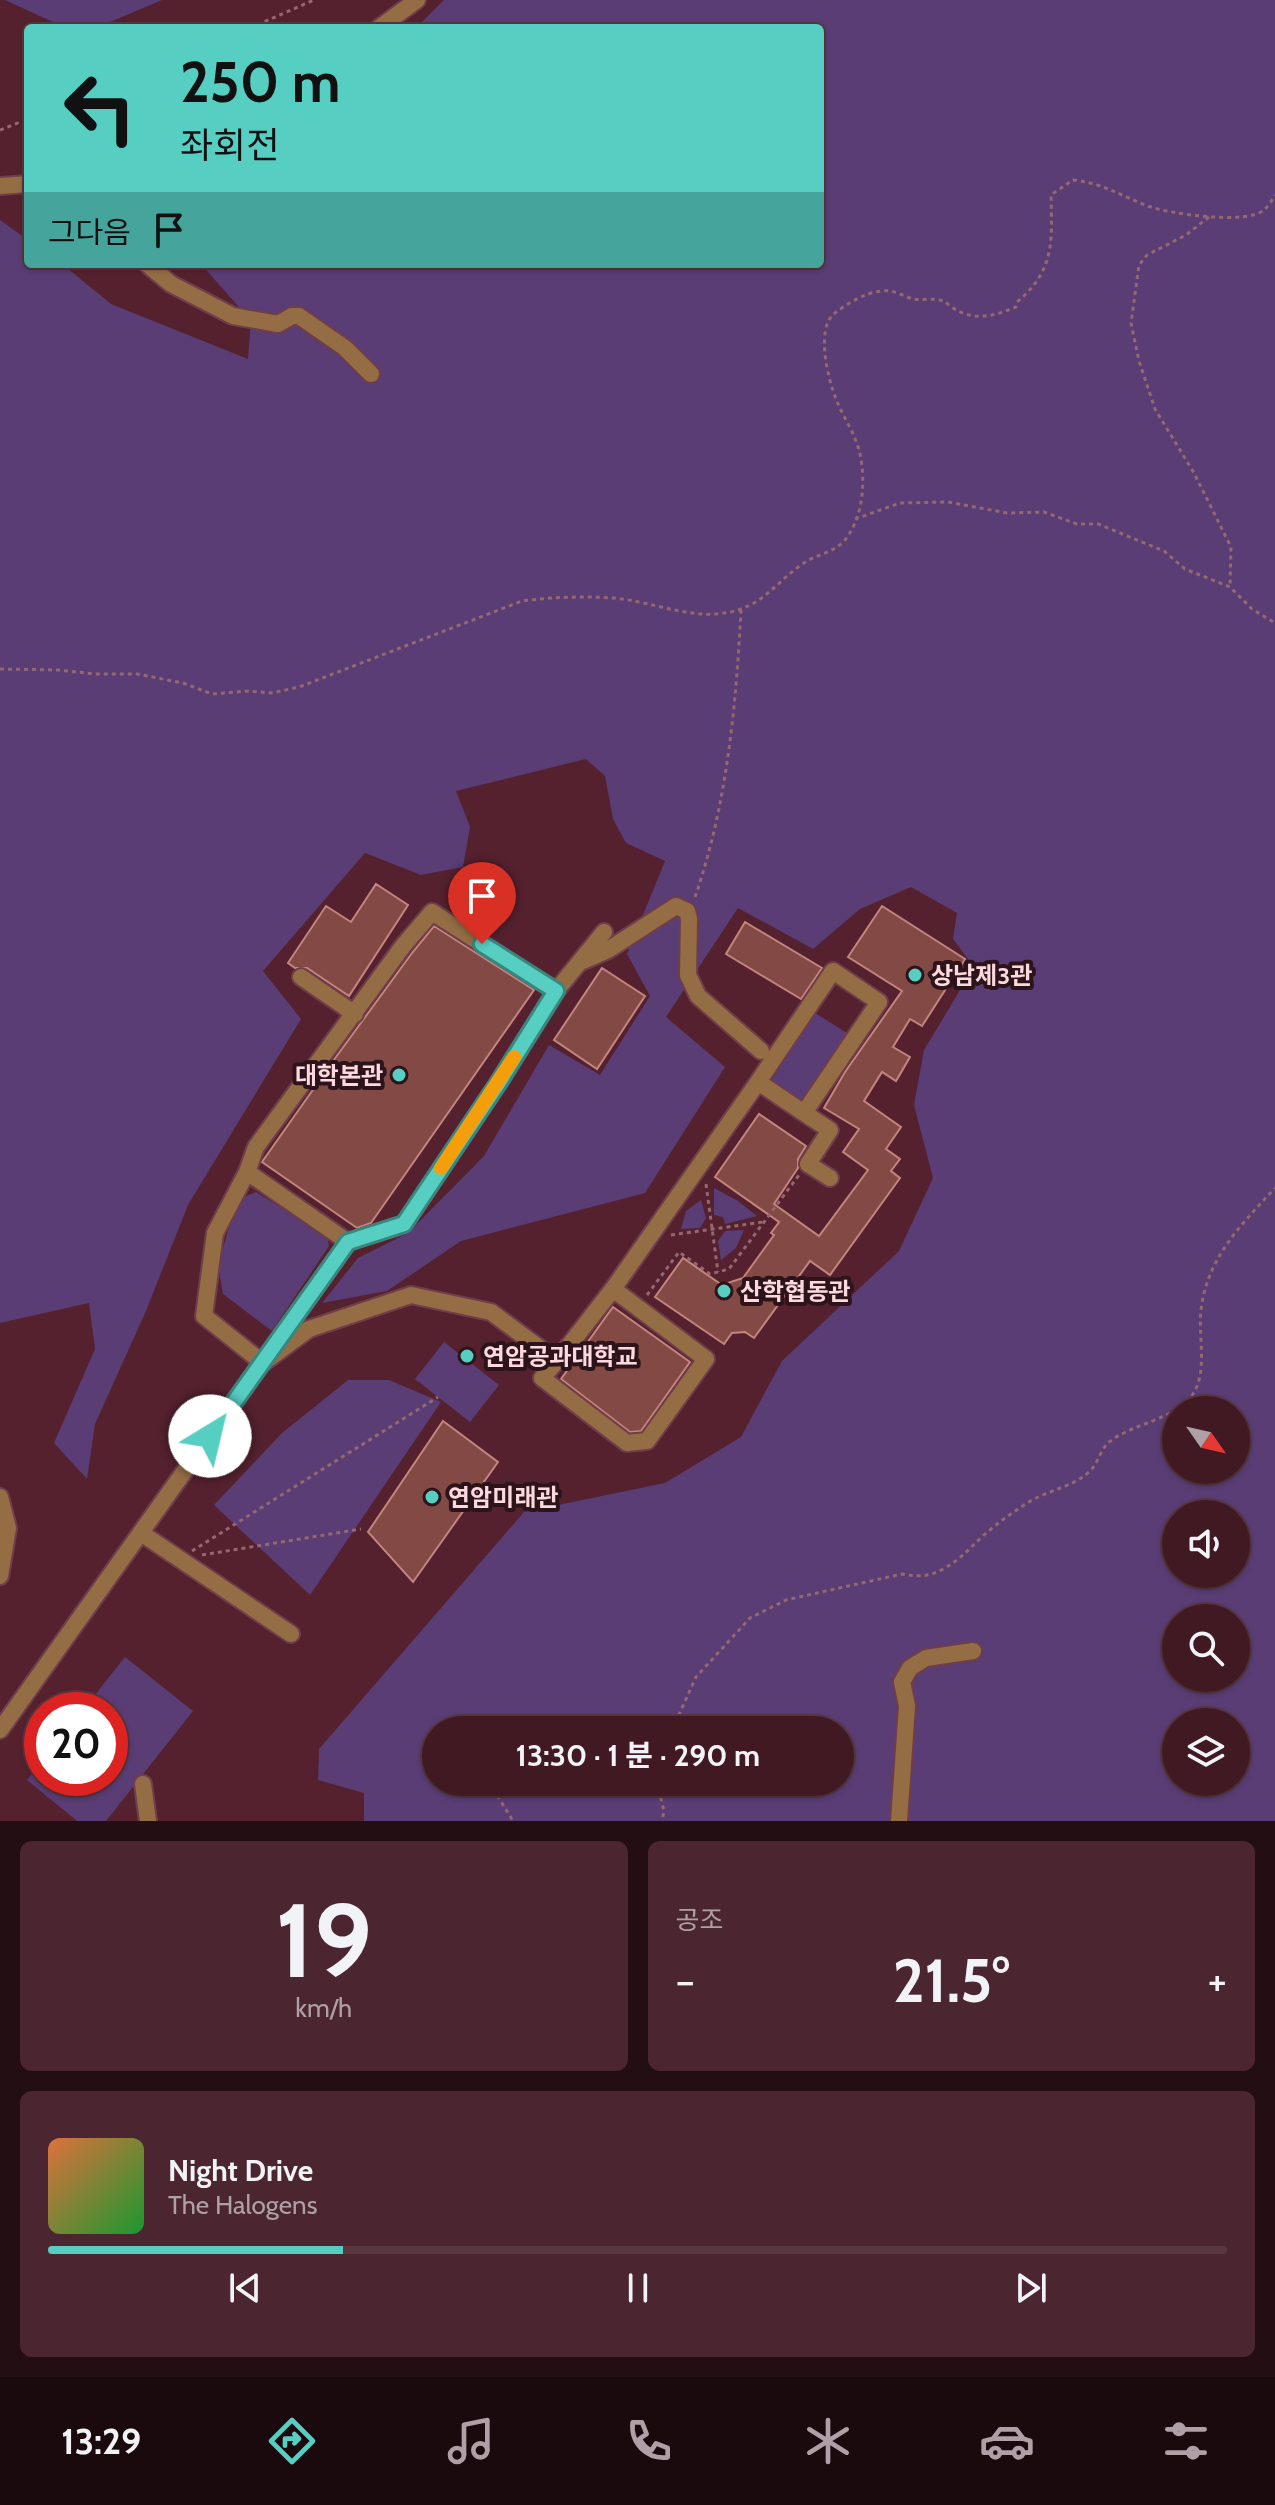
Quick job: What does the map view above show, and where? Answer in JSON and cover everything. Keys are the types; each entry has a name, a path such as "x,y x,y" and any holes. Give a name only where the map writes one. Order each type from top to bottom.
{"street":[{"path":"384,24 417,0"},
{"path":"0,186 24,184"},
{"path":"152,268 171,284 233,316 278,324 292,316 299,316 345,348 371,374"},
{"path":"578,963 608,950 676,906 687,911 688,975 698,996 761,1051"},
{"path":"263,1363 204,1316 215,1233 247,1172 256,1147 403,946 432,912 556,991"},
{"path":"0,1730 348,1242 404,1224 556,991 604,932"},
{"path":"613,1289 706,1359 647,1441 627,1443 542,1378 613,1289 833,971 879,1002 804,1113"},
{"path":"301,977 355,1014"},
{"path":"758,1082 830,1130 808,1164 830,1178"},
{"path":"247,1172 348,1242"},
{"path":"263,1363 309,1329 411,1295 491,1312 557,1361"},
{"path":"0,1497 8,1528 0,1576"},
{"path":"141,1533 291,1634"},
{"path":"899,1821 907,1706 902,1682 910,1668 926,1658 973,1651"},
{"path":"143,1784 148,1821"}],"path":[{"path":"259,24 314,0"},
{"path":"0,130 24,121"},
{"path":"0,669 137,674 183,683 212,694 272,693 299,687 522,601 561,596 615,598 657,605 677,612 708,615 741,610 765,596 809,560 837,547 855,519 863,480 857,445 832,387 824,334 831,315 863,296 888,290 913,299 941,300 963,313 978,317 1016,307 1017,302 1039,281 1047,265 1051,195 1073,180 1098,183 1149,206 1210,217 1241,218 1263,212 1275,195"},
{"path":"1210,217 1186,235 1147,255 1139,265 1131,323 1139,361 1155,409 1194,473 1231,547 1230,587"},
{"path":"855,519 900,503 948,502 1007,513 1044,512 1077,524 1098,524 1164,551 1185,569 1230,587 1252,609 1275,623"},
{"path":"687,911 696,895 722,791 737,686 741,610"},
{"path":"703,1161 718,1272"},
{"path":"637,1307 679,1252 710,1274 729,1269 808,1164"},
{"path":"678,1716 696,1677 750,1618 766,1607 902,1574 916,1577 932,1575 962,1558 986,1533 1029,1502 1079,1480 1092,1470 1106,1444 1188,1400 1200,1378 1201,1306 1209,1275 1219,1253 1234,1233 1275,1188"},
{"path":"649,1238 763,1222"},
{"path":"179,1559 438,1397"},
{"path":"179,1559 361,1529"},
{"path":"498,1796 513,1821"},
{"path":"660,1796 664,1811 662,1821"}],"shaded area":[{"path":"5,0 162,0 105,24 57,24"},
{"path":"444,0 1275,0 1275,1821 364,1821 364,1793 318,1780 319,1749 524,1512 665,1483 741,1437 782,1361 899,1251 933,1178 914,1105 924,1050 974,967 953,939 957,913 911,887 860,909 813,949 738,908 666,1017 725,1067 645,1193 461,1241 387,1291 322,1303 358,1258 408,1233 484,1156 549,1045 600,1075 650,996 627,954 665,861 626,843 613,819 605,776 586,759 456,791 470,827 463,867 421,875 365,853 263,971 301,1019 188,1205 146,1311 95,1424 87,1479 54,1443 95,1349 89,1303 0,1323 0,220 24,237 24,268 67,268 111,304 248,359 251,321 205,268 824,268 824,24 420,24"},
{"path":"815,1013 847,1033 803,1102 771,1081"},
{"path":"714,1188 757,1216 725,1224 723,1217 714,1215"},
{"path":"256,1192 327,1236 329,1246 272,1331 223,1294 218,1265 237,1200"},
{"path":"701,1200 706,1218 700,1228 681,1229 686,1211"},
{"path":"744,1230 736,1248 721,1260 718,1241 725,1231"},
{"path":"444,1342 499,1385 470,1422 415,1379"},
{"path":"348,1380 389,1380 441,1402 310,1595 214,1505 282,1433"},
{"path":"125,1657 193,1711 128,1793 128,1692 97,1692"},
{"path":"47,1796 126,1796 106,1821 77,1821"}],"building":[{"path":"376,884 408,905 349,996 307,968 295,968 288,963 326,906 351,922"},
{"path":"882,906 965,959 922,1026 910,1019 893,1047 910,1057 896,1081 882,1072 864,1101 901,1127 886,1149 900,1159 891,1171 900,1178 830,1275 810,1261 754,1338 745,1332 732,1333 724,1344 655,1297 683,1258 722,1285 743,1278 774,1235 771,1233 779,1222 715,1177 759,1114 806,1146 798,1159 798,1168 774,1204 819,1236 868,1170 843,1152 859,1129 824,1108 845,1072 902,991 848,957"},
{"path":"745,922 822,968 801,999 726,954"},
{"name":"대학본관","path":"434,926 534,990 371,1223 357,1228 262,1162"},
{"path":"602,968 645,996 597,1069 554,1040"},
{"path":"613,1307 690,1362 641,1431 630,1432 561,1379"},
{"name":"연암미래관","path":"443,1421 498,1462 413,1582 368,1532"}],"slow traffic":[{"path":"441,1168 514,1057"}],"place":[{"name":"상남제3관","path":"915,975"},
{"name":"대학본관","path":"399,1075"},
{"name":"산학협동관","path":"724,1291"},
{"name":"연암공과대학교","path":"467,1356"},
{"name":"연암미래관","path":"432,1497"}],"route":[{"path":"210,1436 348,1242 404,1224 556,991 482,944"}]}
